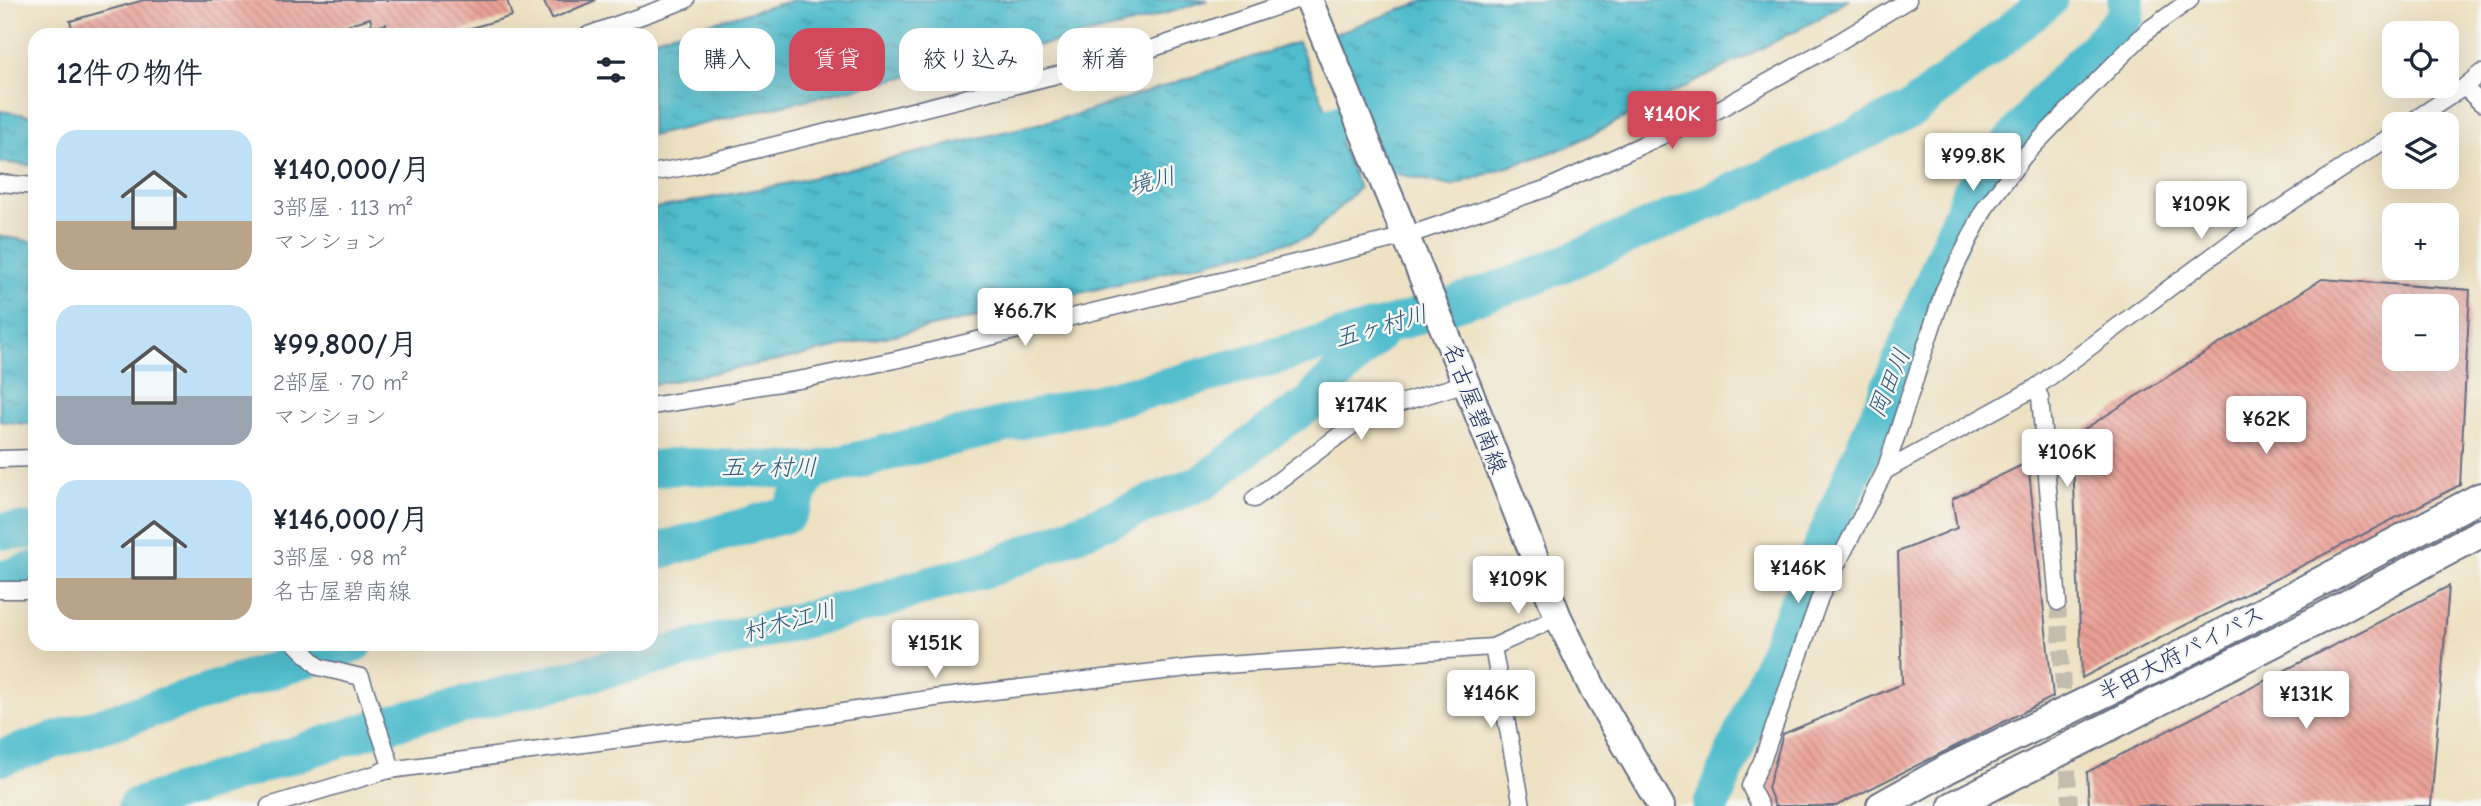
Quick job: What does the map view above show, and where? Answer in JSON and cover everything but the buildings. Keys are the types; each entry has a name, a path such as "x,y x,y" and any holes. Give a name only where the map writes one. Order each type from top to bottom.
{"highway":[{"name":"半田大府パイパス","path":"1881,806 1949,768 2160,666 2481,497"},
{"name":"半田大府パイパス","path":"1953,806 2479,539"}],"main road":[{"name":"名古屋碧南線","path":"1305,2 1406,236 1558,617 1594,691 1661,806"}],"street":[{"path":"608,28 687,0"},
{"path":"658,405 732,393 900,359 1406,236 1548,188 1716,111 1908,0"},
{"path":"1760,806 1750,786 1762,761 1820,597 1885,471 1944,290 1984,208 2024,156 2087,90 2148,30 2190,0"},
{"path":"658,172 691,166 1121,59 1305,2"},
{"path":"2426,112 2481,73"},
{"path":"2464,87 2481,103"},
{"path":"1885,471 2035,388 2238,237 2382,142"},
{"path":"0,183 28,185"},
{"path":"1254,499 1357,422 1391,406 1466,383"},
{"path":"2035,388 2040,397 2058,602"},
{"path":"0,462 28,458"},
{"path":"0,590 28,590"},
{"path":"382,771 666,733 784,721 935,698 1196,667 1493,648 1558,617"},
{"path":"1493,648 1522,806"},
{"path":"269,806 392,769 361,677 319,667 303,651"}],"water":[{"path":"794,0 1208,0 1115,28 1057,28 1057,41 1043,45 1043,28 899,28 899,78 885,82 885,28 789,28 789,91 844,91 658,134 658,37 679,31 679,91 775,91 775,28 691,28"},
{"path":"1427,0 1848,0 1811,23 1567,147 1451,186 1388,172 1333,34"},
{"path":"1298,42 1359,188 1309,237 1036,304 658,384 658,208 785,184 1079,114"},
{"path":"0,111 28,115 28,165 0,162"},
{"path":"0,236 28,241 28,424 0,421"}],"waterway":[{"name":"五ヶ村川","path":"658,468 680,466 811,471 1167,386 1399,322 1523,281 1797,164 1912,109 2049,0"},
{"name":"岡田川","path":"1711,806 1970,192 2049,96 2126,16 2126,0"},
{"name":"境川","path":"1286,141 1390,105"},
{"name":"村木江川","path":"136,806 381,726 883,600 988,569 1205,481 1281,422 1313,402 1386,326"},
{"path":"658,551 788,514 811,471"},
{"name":"五ヶ村川","path":"0,531 28,531"},
{"path":"0,580 28,571"},
{"path":"0,758 333,651"}],"tunnel":[{"path":"2058,602 2070,806"}]}
